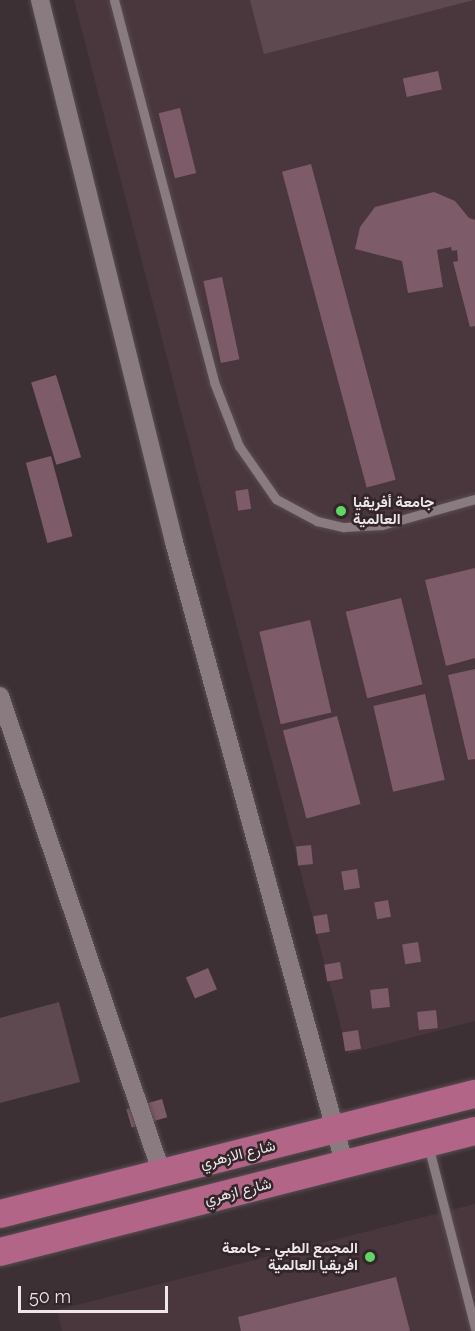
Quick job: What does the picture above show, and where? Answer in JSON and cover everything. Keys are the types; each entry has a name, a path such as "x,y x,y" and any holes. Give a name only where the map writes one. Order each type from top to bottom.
{"main road":[{"name":"شارع الازهري","path":"0,1214 475,1094"},
{"name":"شارع ازهري","path":"0,1252 345,1166 475,1131"}],"street":[{"path":"40,0 174,542 345,1166"},
{"path":"0,696 4,723 162,1174"}],"lane":[{"path":"114,0 214,382 239,446 276,499 317,521 344,527 382,525 475,500"},
{"path":"428,1143 475,1328"}],"shaded area":[{"name":"جامعة أفريقيا العالمية","path":"74,0 475,0 475,1021 348,1054"},
{"path":"250,0 474,0 264,54"},
{"path":"59,1002 80,1082 0,1103 0,1018"},
{"name":"المجمع الطبي - جامعة افريقيا العالمية","path":"475,1204 475,1331 62,1331 57,1310"}],"building":[{"path":"438,71 442,90 407,97 403,78"},
{"path":"180,108 196,173 175,178 159,113"},
{"path":"311,164 396,480 367,488 282,172"},
{"path":"434,192 455,201 469,218 475,220 475,326 470,327 453,262 458,261 457,250 452,251 451,247 437,250 443,287 408,293 402,261 355,249 360,227 375,207"},
{"path":"222,277 239,359 221,363 203,281"},
{"path":"56,375 81,457 56,465 31,383"},
{"path":"51,456 72,536 47,543 26,463"},
{"path":"248,489 251,509 238,511 235,491"},
{"path":"475,568 475,658 446,666 425,580"},
{"path":"401,598 423,684 367,698 346,612"},
{"path":"310,620 331,713 281,724 259,632"},
{"path":"475,669 475,759 468,760 448,675"},
{"path":"425,694 445,780 393,792 373,706"},
{"path":"337,716 361,804 306,818 283,730"},
{"path":"311,845 313,864 298,865 296,847"},
{"path":"357,869 360,888 344,890 341,872"},
{"path":"388,900 391,917 377,919 374,902"},
{"path":"327,914 330,932 316,934 313,916"},
{"path":"418,942 421,962 405,964 402,945"},
{"path":"340,962 343,979 327,982 324,965"},
{"path":"208,968 217,989 195,999 186,977"},
{"path":"388,988 390,1007 372,1009 370,990"},
{"path":"436,1010 438,1028 419,1030 417,1012"},
{"path":"358,1030 361,1049 345,1051 342,1033"},
{"path":"162,1099 167,1117 132,1127 126,1109"},
{"path":"396,1277 410,1331 241,1331 238,1317"}],"place":[{"name":"جامعة أفريقيا العالمية","path":"341,511"},
{"name":"المجمع الطبي - جامعة افريقيا العالمية","path":"370,1257"}]}
